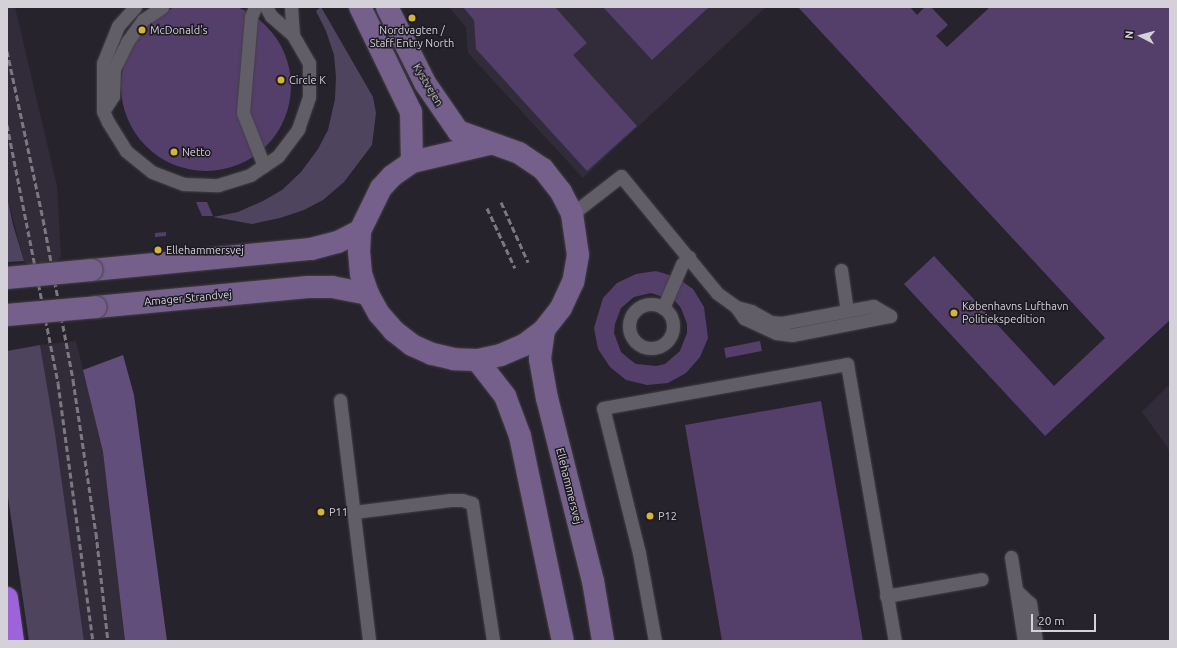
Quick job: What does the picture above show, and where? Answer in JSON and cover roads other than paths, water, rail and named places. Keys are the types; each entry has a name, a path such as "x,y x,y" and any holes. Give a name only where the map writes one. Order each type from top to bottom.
{"highway":[{"path":"7,598 13,641"}],"street":[{"name":"Kystvejen","path":"360,7 411,112 412,162"},
{"name":"Kystvejen","path":"387,7 424,83 458,131 490,144 519,153 543,169 561,192 572,214 578,255 573,282 561,308 544,330"},
{"path":"490,144 412,162 392,176 381,188 360,231 359,260 368,294 389,325 412,344 440,356 477,360 501,355 524,345 544,330"},
{"path":"7,278 311,249 338,242 360,231"},
{"name":"Amager Strandvej","path":"7,315 308,287 332,287 368,294"},
{"name":"Ellehammersvej","path":"544,330 540,359 546,398 593,581 603,641"},
{"path":"477,360 505,396 520,436 563,641"}],"lane":[{"path":"135,7 118,26 110,40 103,63 103,111 126,151 152,172 184,184 218,185 250,175 278,156 298,129 309,97 309,63 293,35 271,16 266,7"},
{"path":"103,111 113,96 114,69 119,55 135,30 154,11 162,7"},
{"path":"255,7 251,17 243,113 264,166"},
{"path":"291,7 293,35"},
{"path":"380,7 406,46"},
{"path":"102,82 114,69"},
{"path":"572,214 621,176 689,257 698,273 717,293 736,307 744,318 765,329 792,335 890,316 873,306 782,323 771,322 751,311 736,307"},
{"path":"663,308 682,264 689,257"},
{"path":"840,270 847,311"},
{"path":"655,641 639,553 603,408 847,364 895,641"},
{"path":"340,400 369,641"},
{"path":"354,512 450,500 462,500 472,503 493,641"},
{"path":"1011,557 1018,592 1024,641"},
{"path":"886,596 982,579"},
{"path":"1018,592 1030,603 1036,641"}],"railway":[{"path":"7,51 43,219 73,380 96,533 108,641"},
{"path":"7,125 58,383 93,641"},
{"path":"501,202 528,262"},
{"path":"487,208 515,268"}],"place":[{"name":"Nordvagten / Staff Entry North","path":"412,18"},
{"name":"McDonald's","path":"142,30"},
{"name":"Circle K","path":"281,80"},
{"name":"Netto","path":"174,152"},
{"name":"Ellehammersvej","path":"158,250"},
{"name":"Københavns Lufthavn Politiekspedition","path":"954,313"},
{"name":"P11","path":"321,512"},
{"name":"P12","path":"650,516"}]}
